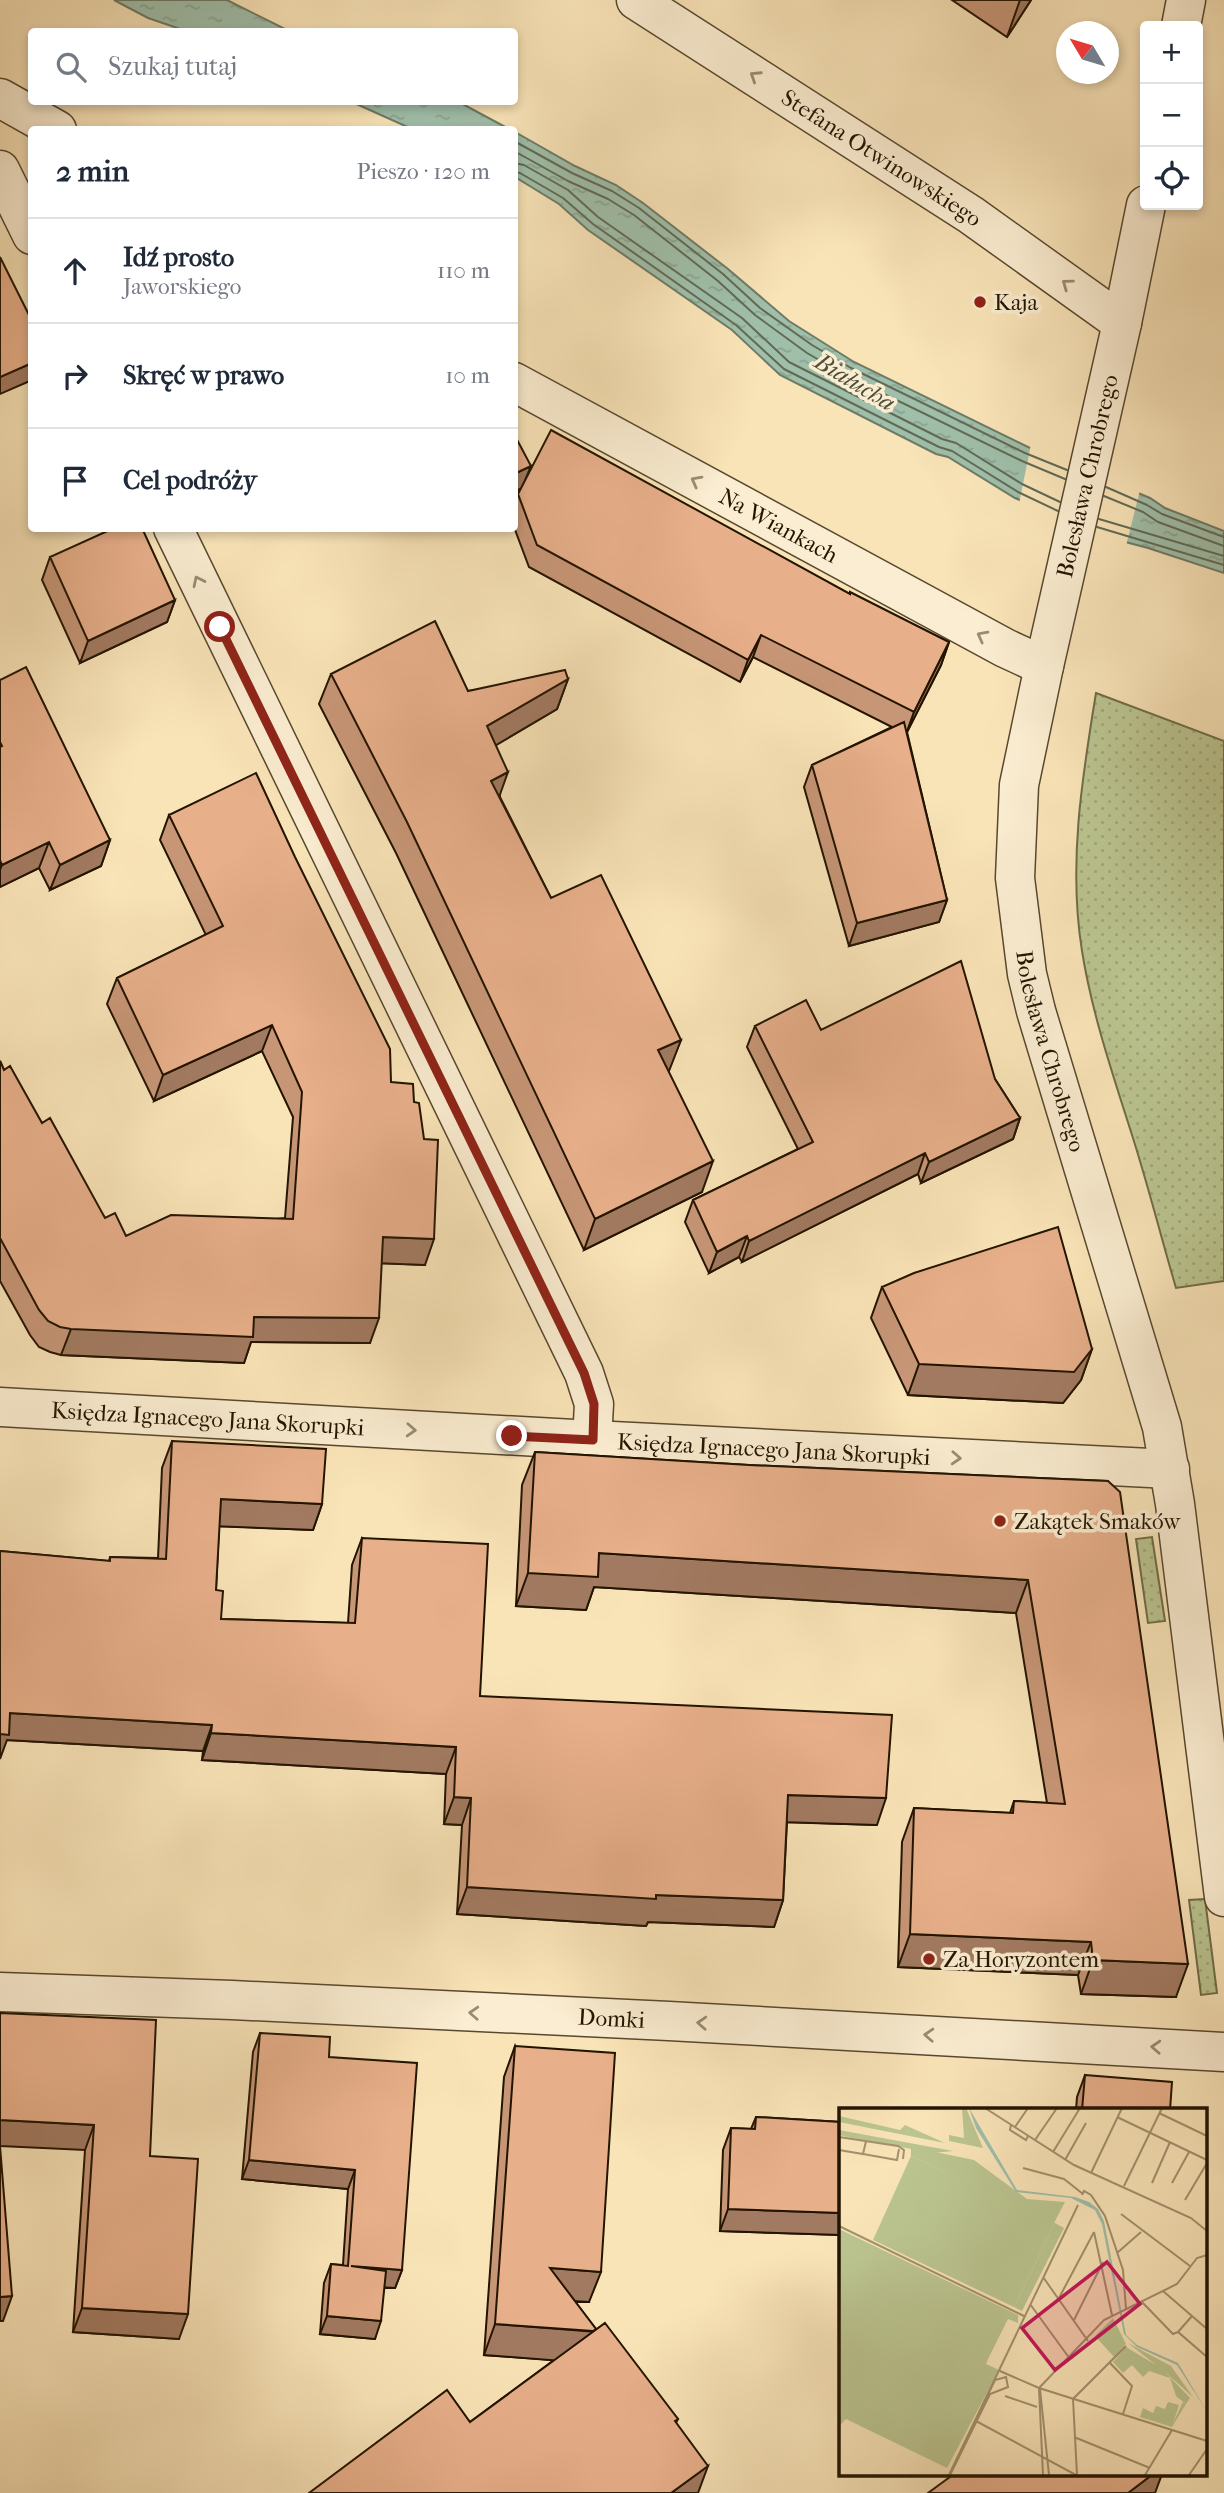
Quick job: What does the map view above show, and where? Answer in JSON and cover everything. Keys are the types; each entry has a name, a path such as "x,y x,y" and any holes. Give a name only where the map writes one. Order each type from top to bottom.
{"street":[{"name":"Stefana Otwinowskiego","path":"636,0 971,215 1122,323"},
{"path":"1182,21 1186,0"},
{"path":"0,98 50,126"},
{"path":"0,170 28,227"},
{"name":"Bolesława Chrobrego","path":"1145,210 1019,785 1015,878 1027,974 1090,1194 1157,1410 1170,1469 1224,1897"},
{"name":"Na Wiankach","path":"518,384 980,635 1044,666"},
{"path":"175,532 584,1373 594,1404 593,1440"},
{"name":"Księdza Ignacego Jana Skorupki","path":"0,1407 1170,1469"},
{"name":"Domki","path":"0,1992 669,2021 1224,2052"}],"green space":[{"path":"1096,693 1224,741 1224,1281 1176,1288 1091,998 1082,951 1076,886 1078,822"},
{"path":"1152,1537 1165,1621 1148,1623 1136,1539"},
{"path":"1205,1899 1217,1993 1201,1995 1189,1900"}],"water":[{"path":"114,0 227,0 283,28 177,28 148,18"},
{"path":"359,105 465,105 503,126 405,126"},
{"name":"Białucha","path":"518,134 575,166 616,185 643,203 789,321 854,362 1028,447 1150,498 1165,508 1224,531 1224,573 1088,532 1015,498 948,457 936,454 780,375 732,330 588,230 559,204 518,179"}],"pier":[{"path":"1031,444 1140,490 1126,546 1087,536 1019,504"}],"building":[{"path":"0,257 28,313 28,365 0,377"},
{"path":"551,430 850,594 949,642 914,712 761,635 748,660 537,545 518,494"},
{"path":"518,442 531,466 518,472"},
{"path":"105,532 144,532 175,600 88,641 50,557"},
{"path":"435,621 468,691 565,670 568,679 487,726 508,772 491,781 551,898 601,875 681,1040 658,1050 713,1161 595,1219 407,822 331,674"},
{"path":"26,667 110,840 60,865 49,842 2,865 0,860 0,680"},
{"path":"904,722 947,900 857,923 812,765"},
{"path":"256,773 390,1049 391,1082 413,1084 414,1102 419,1103 424,1139 438,1140 434,1239 383,1237 379,1318 254,1317 253,1337 60,1327 48,1321 39,1310 0,1238 0,1061 4,1070 10,1066 42,1123 50,1118 105,1218 115,1213 126,1236 171,1215 293,1219 302,1092 272,1025 163,1075 117,978 223,926 169,815"},
{"path":"961,961 995,1079 1020,1118 929,1162 925,1153 749,1241 747,1236 717,1252 693,1200 813,1142 755,1026 806,1000 821,1030"},
{"path":"1058,1227 1092,1349 1074,1372 919,1364 882,1287 914,1273"},
{"path":"172,1441 326,1449 322,1504 221,1499 216,1590 223,1591 221,1619 355,1623 362,1538 488,1544 480,1696 892,1715 886,1798 788,1795 783,1900 656,1895 656,1899 467,1887 471,1798 454,1797 456,1747 211,1733 212,1725 10,1713 9,1735 0,1734 0,1551 110,1561 110,1557 166,1559"},
{"path":"535,1452 749,1465 1108,1481 1120,1492 1188,1964 1093,1960 1091,1942 910,1934 914,1808 1013,1813 1014,1801 1065,1804 1028,1580 599,1553 598,1577 528,1573"},
{"path":"0,2013 156,2020 150,2156 198,2159 188,2314 82,2308 94,2125 0,2120"},
{"path":"260,2033 330,2037 329,2057 417,2063 402,2270 351,2266 386,2271 381,2321 327,2316 331,2264 348,2266 355,2170 249,2160"},
{"path":"515,2046 615,2053 601,2272 550,2268 596,2329 593,2331 495,2324"},
{"path":"1085,2075 1172,2082 1170,2108 1082,2108"},
{"path":"756,2117 839,2122 839,2213 728,2209 731,2128 755,2129"},
{"path":"0,2146 12,2296 0,2297"},
{"path":"605,2323 678,2419 675,2421 708,2466 671,2493 309,2493 447,2390 470,2422"},
{"path":"951,2476 1150,2476 1128,2493 928,2493"}],"place":[{"name":"Kaja","path":"980,302"},
{"name":"Zakątek Smaków","path":"1000,1521"},
{"name":"Za Horyzontem","path":"929,1959"}],"route":[{"path":"220,627 584,1373 594,1404 593,1440 512,1436"}]}
